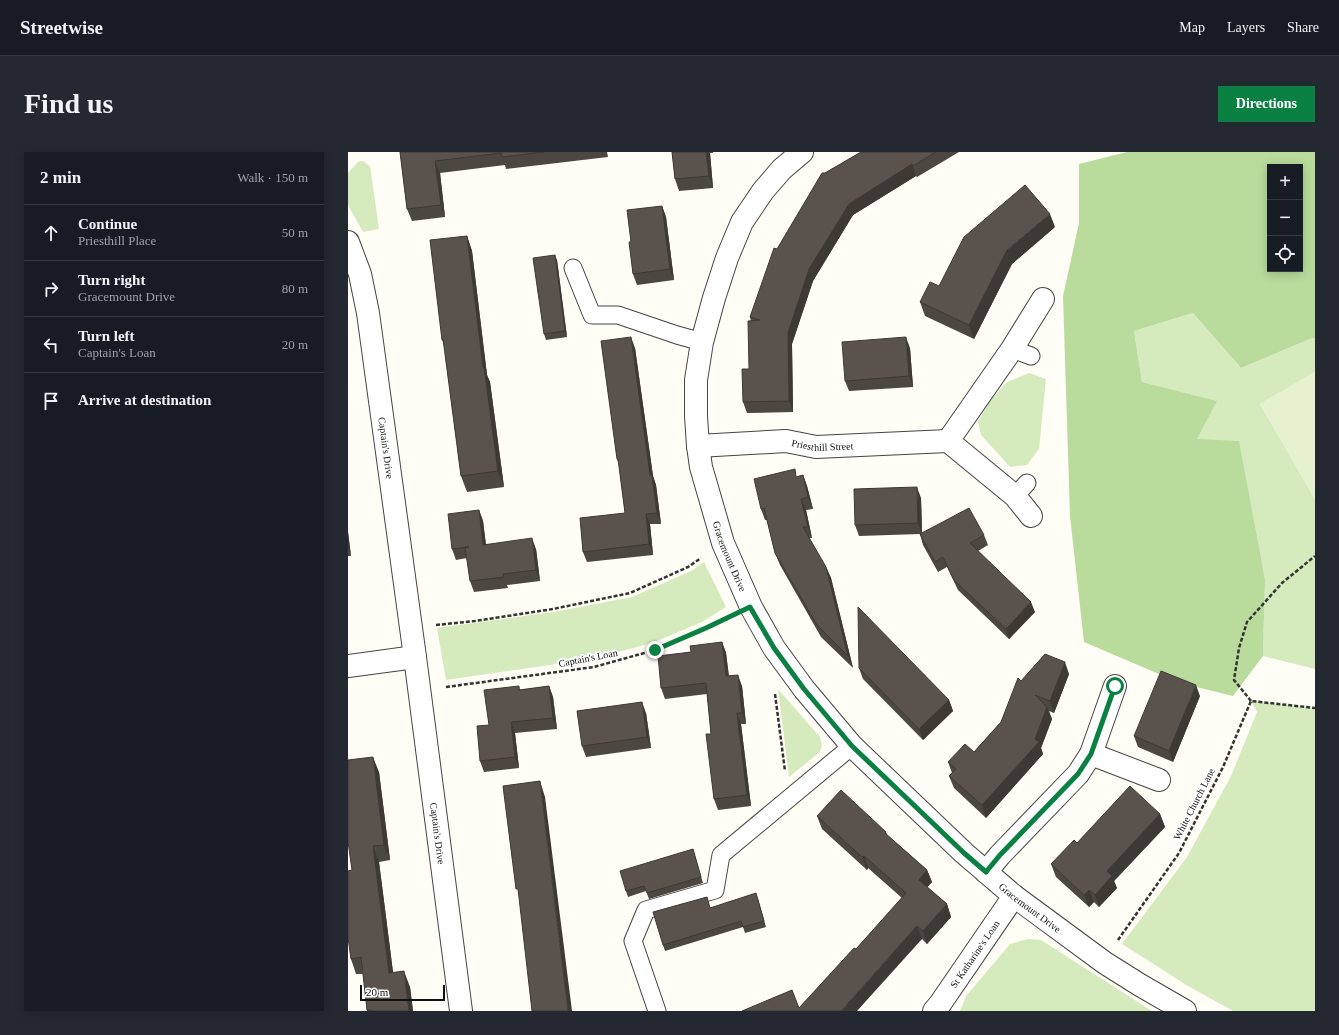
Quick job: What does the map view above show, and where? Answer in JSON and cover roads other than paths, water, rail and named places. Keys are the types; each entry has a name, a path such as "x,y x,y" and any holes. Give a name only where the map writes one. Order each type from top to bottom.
{"street":[{"name":"Gracemount Drive","path":"802,152 782,169 762,191 742,222 727,258 716,291 702,342 696,380 696,416 701,467 723,542 750,607 774,648 804,689 852,746 964,853 1014,896 1105,962 1140,985 1185,1011"},
{"name":"Captain's Drive","path":"348,242 360,274 368,314 415,656 461,1011"},
{"path":"1030,516 1021,490 948,441 1022,352 1043,299"},
{"name":"Priesthill Street","path":"698,446 786,441 816,448 948,441"},
{"path":"348,666 415,656"},
{"path":"986,872 1000,855 1078,774 1091,754 1115,686"},
{"path":"1091,754 1159,780"},
{"name":"St Katharine's Loan","path":"934,1011 975,955 1014,896"}],"lane":[{"path":"573,268 592,315 618,315 702,342"},
{"path":"657,1011 633,941 646,910 715,890 721,855 852,746"}]}
